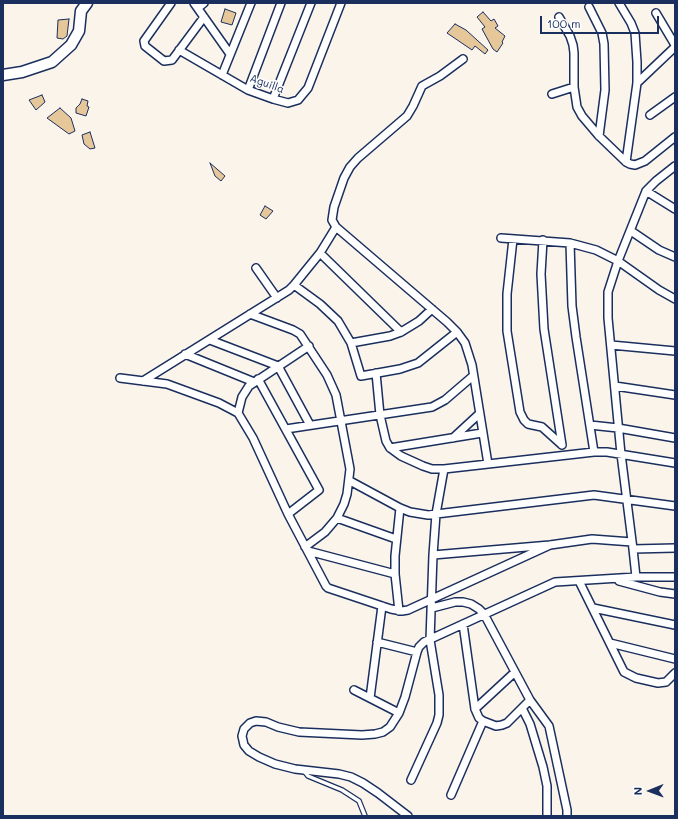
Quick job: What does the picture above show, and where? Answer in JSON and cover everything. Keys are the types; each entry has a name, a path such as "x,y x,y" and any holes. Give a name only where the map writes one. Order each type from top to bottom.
{"street":[{"path":"3,75 22,72 52,62 71,45 79,31 81,11 87,3"},
{"path":"171,3 144,39 144,44 167,62 172,60 204,17"},
{"path":"204,3 196,6 230,54"},
{"path":"222,75 251,3"},
{"path":"248,90 281,3"},
{"path":"273,99 311,3"},
{"name":"Aguilla","path":"179,50 248,90 288,103 298,100 308,88 341,3"},
{"path":"619,3 635,33 637,83 626,162"},
{"path":"589,7 602,33 604,44 605,90 599,136"},
{"path":"637,83 675,46 656,13"},
{"path":"559,17 570,36 573,45 574,88 577,107 586,121 599,136 630,164 639,164 675,137"},
{"path":"463,59 448,71 422,86 414,106 407,116 366,150 350,167 339,191 332,213 332,220 336,227 457,332 465,343 470,356 488,464"},
{"path":"552,94 574,88"},
{"path":"650,115 675,96"},
{"path":"640,586 626,500 618,428 608,318 608,292 618,261 646,192 656,181 673,170"},
{"path":"646,192 675,209"},
{"path":"143,381 210,340 294,285 320,253 336,227"},
{"path":"631,231 659,250 675,257"},
{"path":"501,238 570,243 596,250 618,261 659,290 675,299"},
{"path":"513,239 507,294 507,331 520,412 528,424 542,427 562,445"},
{"path":"543,240 541,274 544,329 563,455"},
{"path":"570,243 573,314 594,452"},
{"path":"320,253 401,332"},
{"path":"256,268 276,298"},
{"path":"294,285 330,312 338,321 351,342 361,376 400,369 418,363 457,332"},
{"path":"351,342 390,336 401,332 432,309"},
{"path":"250,314 300,334 309,346 336,394 350,469 350,481 344,504 337,518 306,549"},
{"path":"210,340 278,366 310,425"},
{"path":"611,345 675,351"},
{"path":"238,413 245,391 256,380 309,346"},
{"path":"185,354 256,380 286,429 319,490 288,514"},
{"path":"376,373 380,415 386,441 390,448 401,456 423,466 444,469 594,452 607,452 675,463"},
{"path":"286,429 424,408 438,404 445,400 473,376"},
{"path":"120,378 167,384 219,403 238,413 253,438 288,514 328,588 399,611 408,610 550,545"},
{"path":"615,386 675,395"},
{"path":"452,438 479,414"},
{"path":"590,425 618,428 675,438"},
{"path":"390,448 482,433"},
{"path":"411,780 437,723 439,715 439,695 430,640 436,514 444,469"},
{"path":"350,481 400,508 419,514 436,514 594,495 675,506"},
{"path":"399,611 395,574 396,539 400,508"},
{"path":"337,518 396,539"},
{"path":"433,555 550,545 592,539 633,546 675,548"},
{"path":"306,549 395,574"},
{"path":"408,816 378,793 351,777 339,774 304,771 276,764 248,751 244,745 242,736 244,729 250,723 256,721 266,722 278,727 299,732 375,734 383,732 390,726 399,713 405,697 416,652 421,645 430,640 549,584 561,581 638,577 675,577"},
{"path":"610,579 660,592 675,594"},
{"path":"579,581 624,672 636,678 658,683 666,682 675,673"},
{"path":"432,608 455,602 463,602 471,604 484,614 530,700 552,733 567,816"},
{"path":"370,698 382,606"},
{"path":"593,608 675,625"},
{"path":"463,624 476,714 483,721 496,726 502,725 530,700"},
{"path":"377,642 416,652"},
{"path":"610,643 675,659"},
{"path":"475,709 515,672"},
{"path":"354,690 399,713"},
{"path":"522,708 530,724 547,786 547,816"},
{"path":"451,795 483,721"}],"lane":[{"path":"304,771 308,776 342,790 359,802 363,808 365,816"}],"building":[{"path":"225,9 236,13 232,25 221,22"},
{"path":"483,12 491,21 494,19 498,26 495,28 505,36 502,42 503,43 497,52 493,49 482,29 485,27 477,17"},
{"path":"69,19 67,36 63,39 57,38 58,20"},
{"path":"455,24 466,30 488,50 485,54 475,46 472,50 447,33"},
{"path":"42,95 45,102 36,110 29,100"},
{"path":"82,99 88,101 87,106 89,107 86,116 76,113 76,108"},
{"path":"60,108 71,118 75,131 69,134 47,118"},
{"path":"90,132 95,148 90,149 84,144 82,135"},
{"path":"210,163 225,176 221,181 215,176"},
{"path":"265,206 273,211 266,219 260,215"}]}
